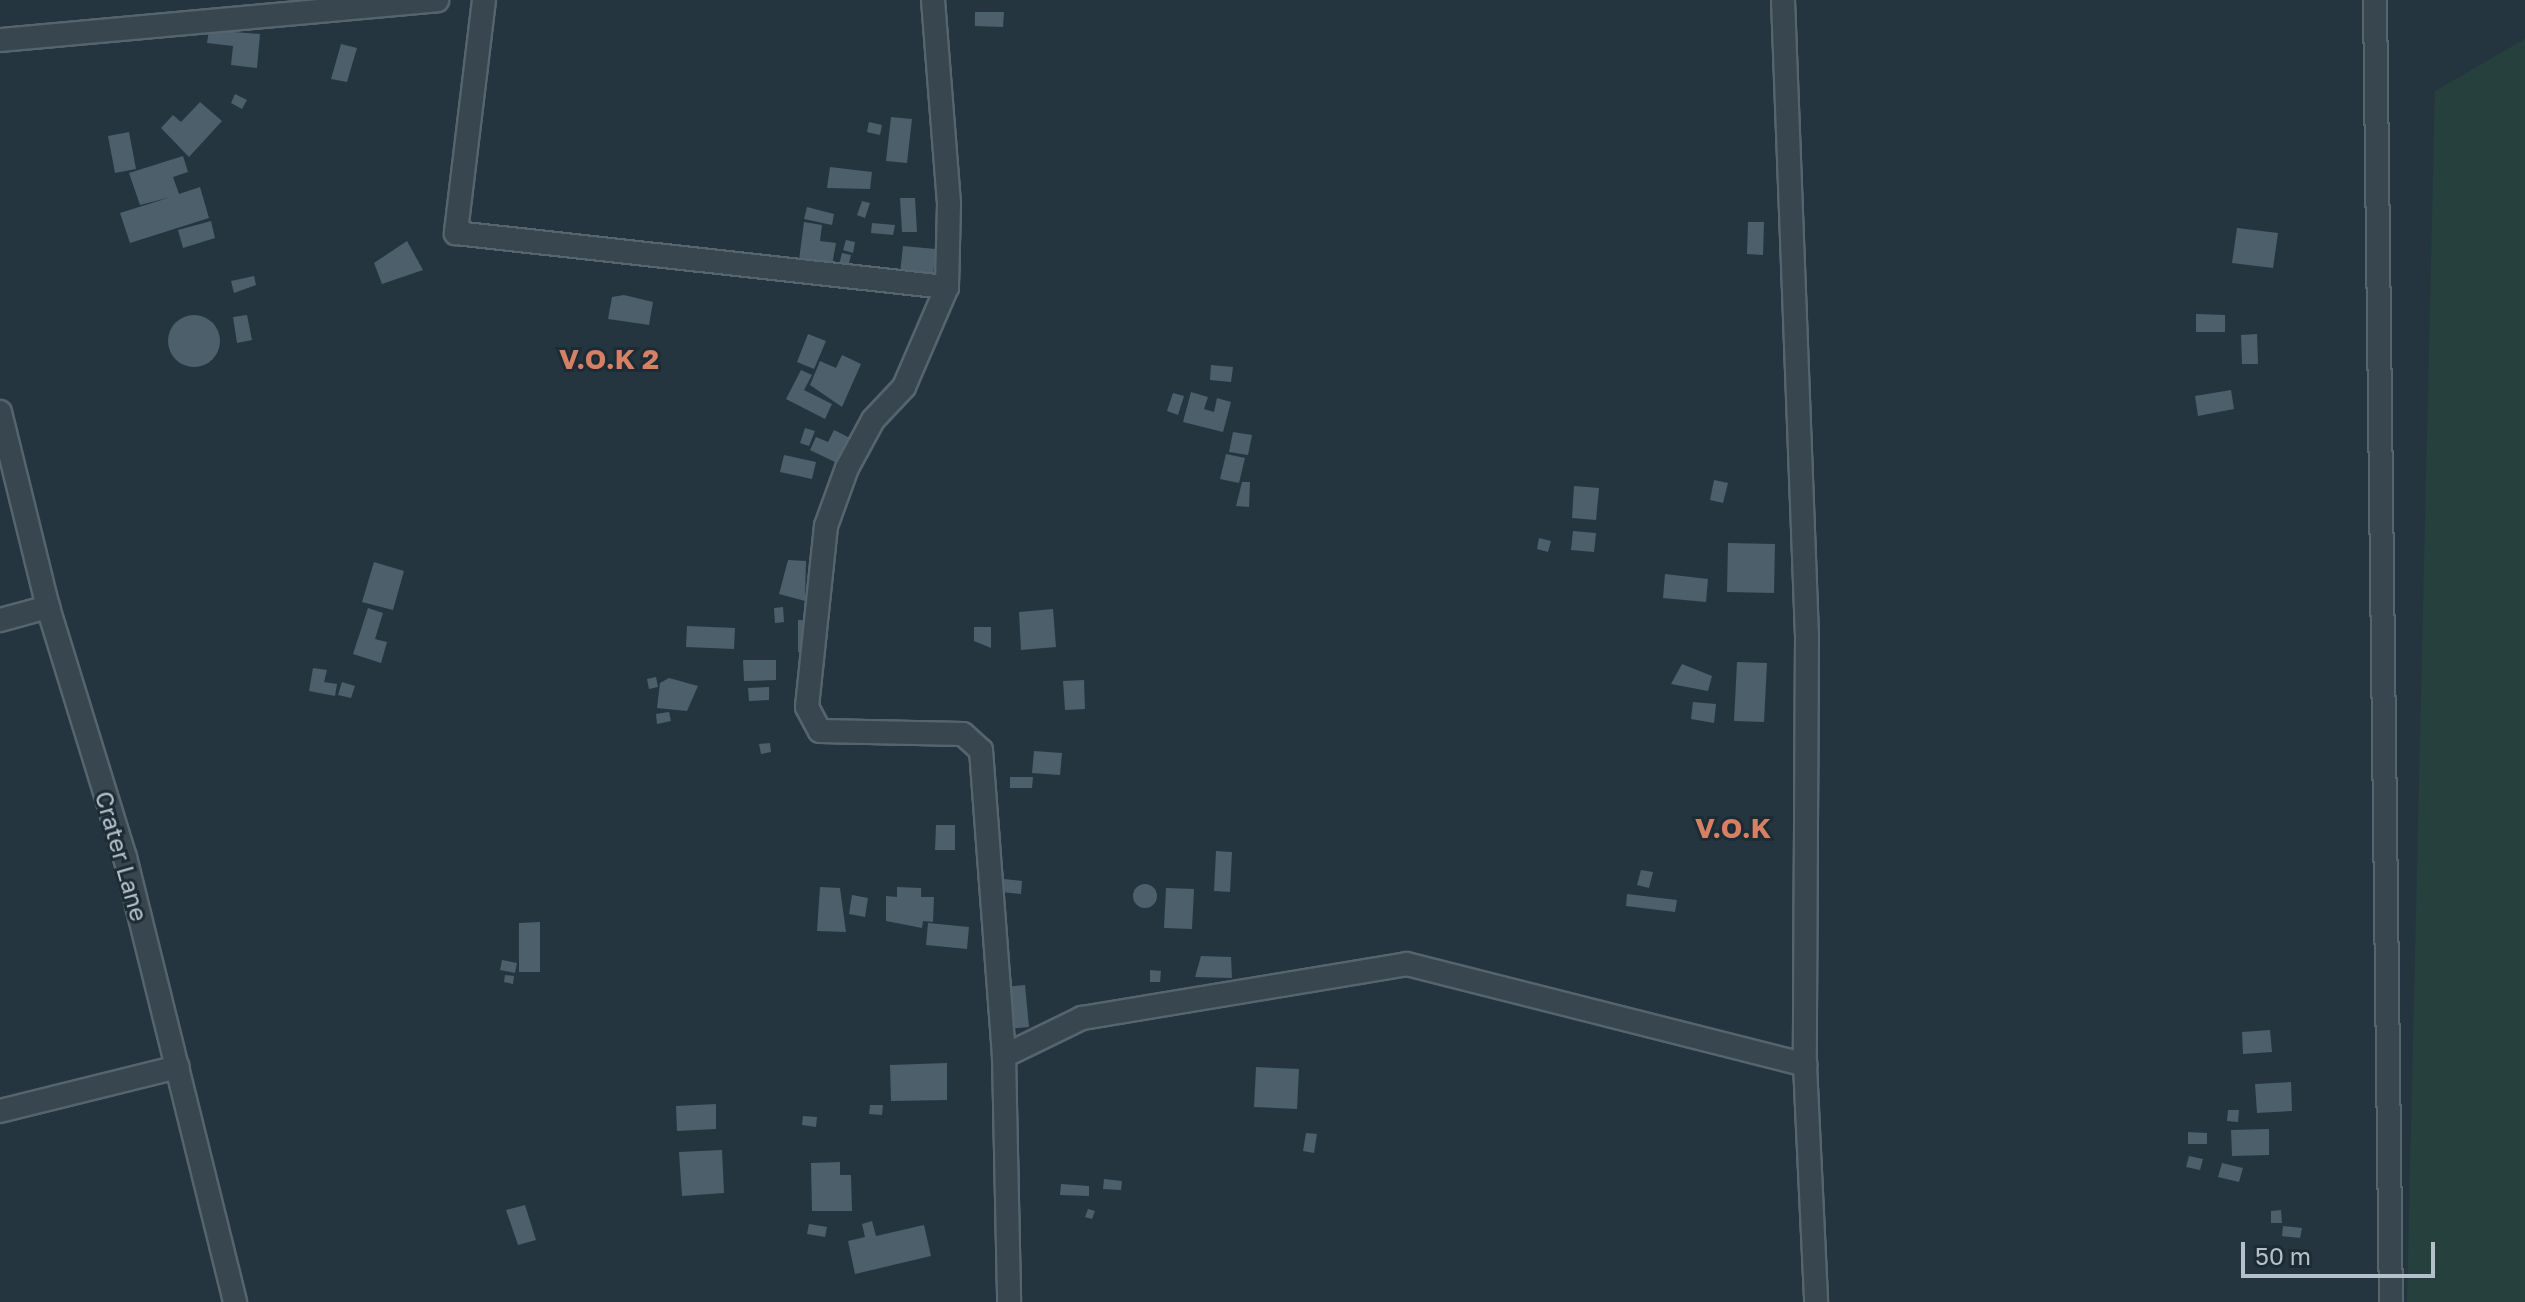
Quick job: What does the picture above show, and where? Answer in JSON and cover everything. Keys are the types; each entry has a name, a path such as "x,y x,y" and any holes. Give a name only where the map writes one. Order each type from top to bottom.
{"street":[{"path":"0,40 437,0"},
{"path":"484,0 456,233 947,287"},
{"path":"933,0 949,204 947,287 904,387 873,420 847,468 826,526 807,707 820,731 963,734 981,750 1004,1056 1009,1302"},
{"path":"1783,0 1807,635 1805,1065 1816,1302"},
{"path":"2375,0 2391,1302"},
{"name":"Crater Lane","path":"0,412 48,607 125,857 235,1302"},
{"path":"0,620 48,607"},
{"path":"1004,1056 1082,1018 1407,964 1805,1065"},
{"path":"0,1111 178,1067"}],"green space":[{"path":"2525,39 2525,1302 2407,1302 2435,91"}],"building":[{"path":"975,12 1004,12 1003,27 975,26"},
{"path":"209,30 260,34 257,68 231,65 233,46 207,43"},
{"path":"341,44 357,48 347,82 331,79"},
{"path":"235,94 247,100 242,109 231,103"},
{"path":"200,102 222,121 189,157 161,128 173,115 181,122"},
{"path":"891,117 912,119 907,163 886,161"},
{"path":"869,122 882,125 880,135 867,132"},
{"path":"129,132 136,169 115,173 108,136"},
{"path":"183,156 188,172 173,177 179,194 200,187 209,218 130,243 120,213 171,197 140,205 129,173"},
{"path":"830,167 872,172 870,189 827,188"},
{"path":"900,198 915,198 917,232 902,232"},
{"path":"862,201 870,203 865,218 857,215"},
{"path":"807,207 834,214 832,225 804,219"},
{"path":"211,221 215,238 183,248 178,230"},
{"path":"804,222 822,225 820,241 836,243 832,265 799,260"},
{"path":"1748,222 1764,222 1763,255 1747,254"},
{"path":"872,223 895,225 893,235 871,233"},
{"path":"2237,228 2278,233 2273,268 2232,263"},
{"path":"846,240 855,242 853,253 843,250"},
{"path":"407,241 423,270 382,284 374,263"},
{"path":"903,246 936,249 933,276 900,273"},
{"path":"842,253 851,255 848,267 839,265"},
{"path":"254,276 256,285 234,293 231,281"},
{"path":"624,295 653,302 649,325 608,319 612,297"},
{"path":"2196,314 2225,315 2225,332 2196,332"},
{"path":"194,315 212,323 220,341 212,359 194,367 176,359 168,341 176,323"},
{"path":"247,315 252,340 237,343 233,317"},
{"path":"808,334 826,341 814,369 797,362"},
{"path":"2257,334 2258,364 2242,364 2241,335"},
{"path":"842,355 861,364 842,407 810,385 820,361 836,368"},
{"path":"1211,365 1233,367 1231,382 1210,380"},
{"path":"801,370 812,375 804,390 832,404 825,419 786,399"},
{"path":"2231,390 2234,409 2198,416 2195,396"},
{"path":"1191,392 1208,397 1204,409 1214,412 1217,398 1231,402 1223,432 1183,422"},
{"path":"1173,393 1184,396 1178,415 1167,411"},
{"path":"805,428 815,431 809,446 800,443"},
{"path":"834,430 852,439 839,464 810,450 816,437 828,442"},
{"path":"1233,432 1252,435 1248,455 1229,452"},
{"path":"1226,454 1245,458 1239,483 1220,479"},
{"path":"784,455 816,462 812,479 780,472"},
{"path":"1714,480 1728,483 1723,503 1710,500"},
{"path":"1242,482 1250,482 1249,507 1236,506"},
{"path":"1574,486 1599,488 1596,520 1572,518"},
{"path":"1573,531 1596,533 1594,552 1571,550"},
{"path":"1539,538 1551,541 1548,552 1537,549"},
{"path":"1728,543 1775,544 1774,593 1727,592"},
{"path":"788,560 806,561 805,601 779,594"},
{"path":"374,562 404,571 393,610 362,602"},
{"path":"1665,574 1708,579 1706,602 1663,598"},
{"path":"783,607 784,622 775,623 774,608"},
{"path":"368,608 383,613 375,639 387,642 381,663 353,654"},
{"path":"1053,609 1056,647 1021,650 1019,612"},
{"path":"798,620 808,620 808,652 798,652"},
{"path":"687,626 735,628 734,649 686,647"},
{"path":"974,627 991,627 991,648 974,641"},
{"path":"743,660 776,660 776,680 744,681"},
{"path":"1737,662 1767,663 1764,722 1734,721"},
{"path":"1682,664 1712,676 1708,691 1671,684"},
{"path":"313,668 327,670 324,682 337,684 335,696 309,691"},
{"path":"656,677 658,687 649,689 647,679"},
{"path":"669,678 698,686 687,711 657,708 660,683"},
{"path":"1084,680 1085,709 1065,710 1063,681"},
{"path":"342,682 355,686 351,698 338,695"},
{"path":"769,687 769,700 749,701 748,688"},
{"path":"1693,702 1716,704 1714,723 1691,719"},
{"path":"669,712 671,721 657,724 656,714"},
{"path":"770,743 771,752 761,754 759,744"},
{"path":"1034,751 1062,753 1060,775 1032,773"},
{"path":"1010,777 1033,777 1032,788 1010,788"},
{"path":"936,825 955,825 955,850 935,850"},
{"path":"1216,851 1232,852 1230,892 1214,891"},
{"path":"1641,870 1653,872 1649,888 1637,885"},
{"path":"1004,879 1022,881 1021,894 1002,892"},
{"path":"1145,884 1153,888 1157,896 1153,904 1145,908 1137,904 1133,896 1137,888"},
{"path":"820,887 840,888 846,932 817,931"},
{"path":"897,887 921,888 921,897 934,897 933,922 923,921 922,928 886,921 886,896 897,897"},
{"path":"1166,888 1194,889 1192,929 1164,928"},
{"path":"1627,894 1677,900 1675,912 1626,906"},
{"path":"852,895 868,898 865,917 849,914"},
{"path":"540,922 540,972 519,972 519,923"},
{"path":"928,923 969,927 967,949 926,945"},
{"path":"1201,956 1231,957 1232,978 1195,977"},
{"path":"502,960 517,963 515,973 500,970"},
{"path":"1150,970 1161,971 1160,982 1150,982"},
{"path":"505,975 514,976 513,984 504,982"},
{"path":"1025,985 1029,1027 1007,1029 1003,987"},
{"path":"2270,1030 2272,1052 2243,1054 2242,1032"},
{"path":"947,1063 947,1100 891,1101 890,1065"},
{"path":"1256,1067 1299,1069 1297,1109 1254,1107"},
{"path":"2291,1082 2292,1111 2257,1113 2255,1084"},
{"path":"716,1104 716,1129 677,1131 676,1106"},
{"path":"870,1105 883,1105 882,1115 869,1114"},
{"path":"2228,1110 2239,1110 2238,1122 2227,1121"},
{"path":"803,1116 817,1117 816,1127 802,1125"},
{"path":"2269,1129 2269,1155 2232,1156 2231,1130"},
{"path":"2188,1132 2207,1133 2207,1144 2188,1144"},
{"path":"1306,1133 1317,1134 1314,1153 1303,1151"},
{"path":"722,1150 724,1193 682,1196 679,1152"},
{"path":"2189,1156 2203,1159 2200,1170 2186,1167"},
{"path":"840,1162 840,1175 851,1175 852,1211 812,1211 811,1163"},
{"path":"2222,1163 2243,1168 2239,1182 2218,1177"},
{"path":"1104,1179 1122,1181 1121,1190 1103,1189"},
{"path":"1061,1184 1089,1186 1089,1196 1060,1195"},
{"path":"525,1205 536,1240 518,1245 506,1210"},
{"path":"1088,1209 1095,1211 1092,1219 1085,1217"},
{"path":"2281,1210 2282,1223 2271,1223 2271,1211"},
{"path":"872,1221 876,1236 924,1225 931,1256 855,1274 848,1241 865,1237 862,1224"},
{"path":"809,1224 827,1227 825,1237 807,1234"},
{"path":"2283,1226 2302,1228 2300,1238 2282,1236"}],"district":[{"name":"V.O.K 2","path":"609,359"},
{"name":"V.O.K","path":"1733,828"}]}
